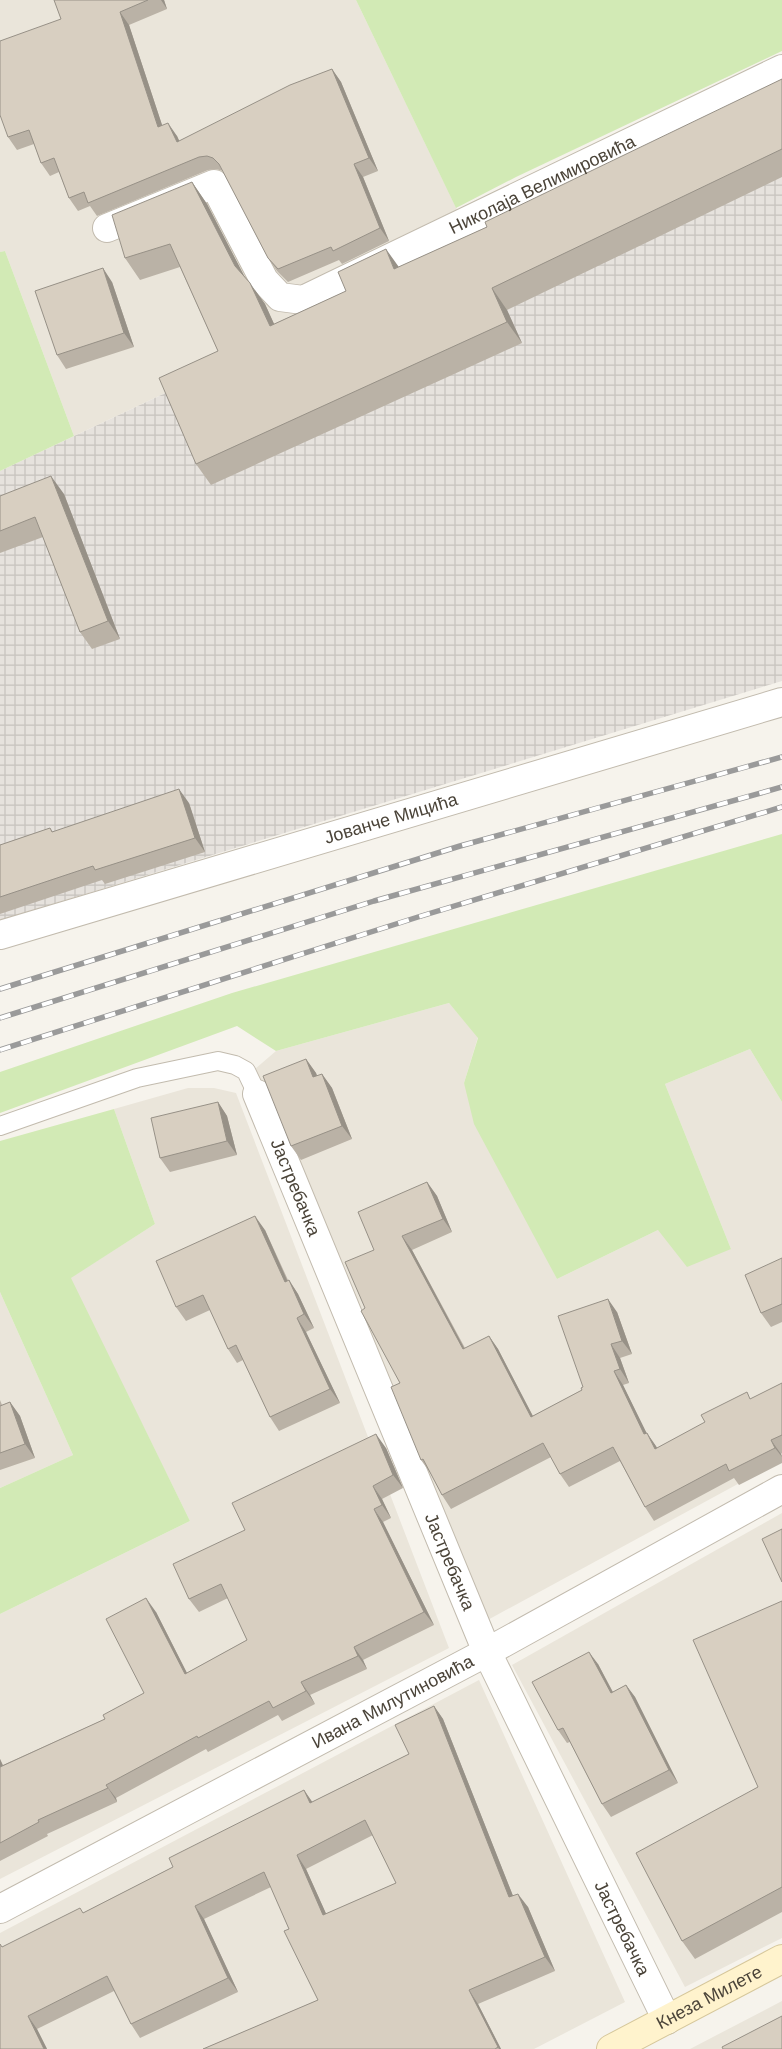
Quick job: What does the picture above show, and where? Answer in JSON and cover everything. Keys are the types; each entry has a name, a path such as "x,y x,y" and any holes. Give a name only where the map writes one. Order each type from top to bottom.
{"main road":[{"name":"Кнеза Милете","path":"611,2049 782,1959"}],"street":[{"name":"Николаја Велимировића","path":"107,228 214,184 264,280 280,297 303,300 782,69"},
{"name":"Јованче Мицића","path":"0,935 782,702"},
{"name":"Јастребачка","path":"257,1094 487,1652 667,2020"},
{"name":"Ивана Милутиновића","path":"0,1909 487,1652 782,1489"}],"lane":[{"path":"0,1126 137,1078 218,1061 235,1064 246,1071 257,1094"}],"shaded area":[{"path":"0,0 356,0 475,247 74,436 5,251 0,252"},
{"path":"782,102 782,681 0,920 0,471"},
{"path":"449,1003 478,1037 464,1083 557,1279 658,1230 731,1249 665,1084 750,1049 782,1102 782,1460 484,1622 354,1316 255,1069 276,1051"},
{"path":"188,1088 214,1088 236,1093 449,1648 0,1879 0,1614 190,1521 70,1278 155,1224 114,1109"},
{"path":"0,1292 73,1455 0,1488"},
{"path":"782,1513 782,1938 685,1987 512,1665"},
{"path":"479,1680 625,2002 534,2049 0,2049 0,1933"},
{"path":"782,2001 782,2049 690,2049"}],"green space":[{"path":"356,0 782,0 782,51 516,177 456,208"},
{"path":"5,251 74,436 0,471 0,252"},
{"path":"782,834 782,1102 750,1049 665,1084 731,1249 687,1267 658,1230 557,1279 474,1124 464,1083 478,1038 449,1003 276,1051 237,1026 0,1113 0,1072 232,993"},
{"path":"114,1109 155,1224 71,1278 190,1521 0,1614 0,1488 73,1455 0,1292 0,1141"}],"building":[{"path":"54,0 148,0 120,12 158,127 168,123 177,142 290,85 332,69 369,158 354,164 380,228 333,251 331,247 278,269 268,258 219,164 213,158 207,156 199,157 88,203 84,192 69,198 54,158 41,163 29,130 8,137 0,115 0,41 61,19"},
{"path":"782,79 782,149 492,288 507,322 196,464 159,378 218,351 170,244 125,258 112,215 192,182 235,266 250,283 270,326 346,291 338,272 386,249 394,269 487,227 485,222"},
{"path":"103,268 124,333 57,355 35,291"},
{"path":"51,476 108,621 80,632 35,517 0,531 0,496"},
{"path":"179,789 195,838 95,870 93,866 0,897 0,845 50,828 52,832"},
{"path":"306,1059 313,1077 322,1074 342,1126 291,1146 263,1076"},
{"path":"218,1102 227,1141 160,1158 151,1118"},
{"path":"427,1182 443,1219 402,1236 463,1349 489,1336 531,1417 582,1390 581,1388 583,1387 558,1316 608,1299 622,1341 611,1344 620,1369 614,1371 644,1434 647,1433 655,1449 705,1422 701,1415 747,1392 750,1399 782,1383 782,1435 771,1440 775,1448 729,1471 726,1464 645,1507 613,1447 560,1474 543,1443 442,1495 423,1459 421,1460 391,1387 400,1383 361,1311 365,1308 345,1262 374,1250 358,1212"},
{"path":"255,1216 285,1282 289,1280 304,1314 297,1318 330,1389 270,1417 236,1345 228,1349 203,1295 176,1307 156,1261"},
{"path":"782,1258 782,1304 761,1313 745,1275"},
{"path":"10,1402 25,1444 0,1453 0,1406"},
{"path":"376,1434 393,1475 373,1486 382,1505 374,1509 424,1612 354,1647 358,1656 301,1682 306,1691 273,1708 269,1701 198,1738 197,1736 106,1785 108,1788 38,1820 39,1822 0,1843 0,1767 105,1719 103,1715 144,1693 106,1619 146,1598 185,1674 247,1640 221,1584 189,1599 173,1564 245,1530 232,1503"},
{"path":"782,1529 782,1582 762,1539"},
{"path":"782,1601 782,1887 682,1941 636,1853 758,1787 693,1640"},
{"path":"589,1652 611,1693 626,1685 669,1770 602,1804 563,1728 558,1730 532,1682"},
{"path":"434,1706 509,1897 518,1894 545,1957 469,1990 498,2047 495,2049 203,2049 318,2000 284,1931 289,1929 264,1872 195,1906 228,1978 131,2024 107,1976 28,2016 44,2049 0,2049 0,1944 2,1947 80,1908 83,1913 173,1867 169,1858 304,1790 310,1803 409,1754 395,1725","holes":["365,1820 396,1883 323,1915 297,1855"]},
{"path":"782,2016 782,2049 723,2049 722,2047"}],"railway":[{"path":"0,989 460,846 782,757"},
{"path":"0,1018 374,901 782,787"},
{"path":"0,1050 418,917 782,807"}]}
